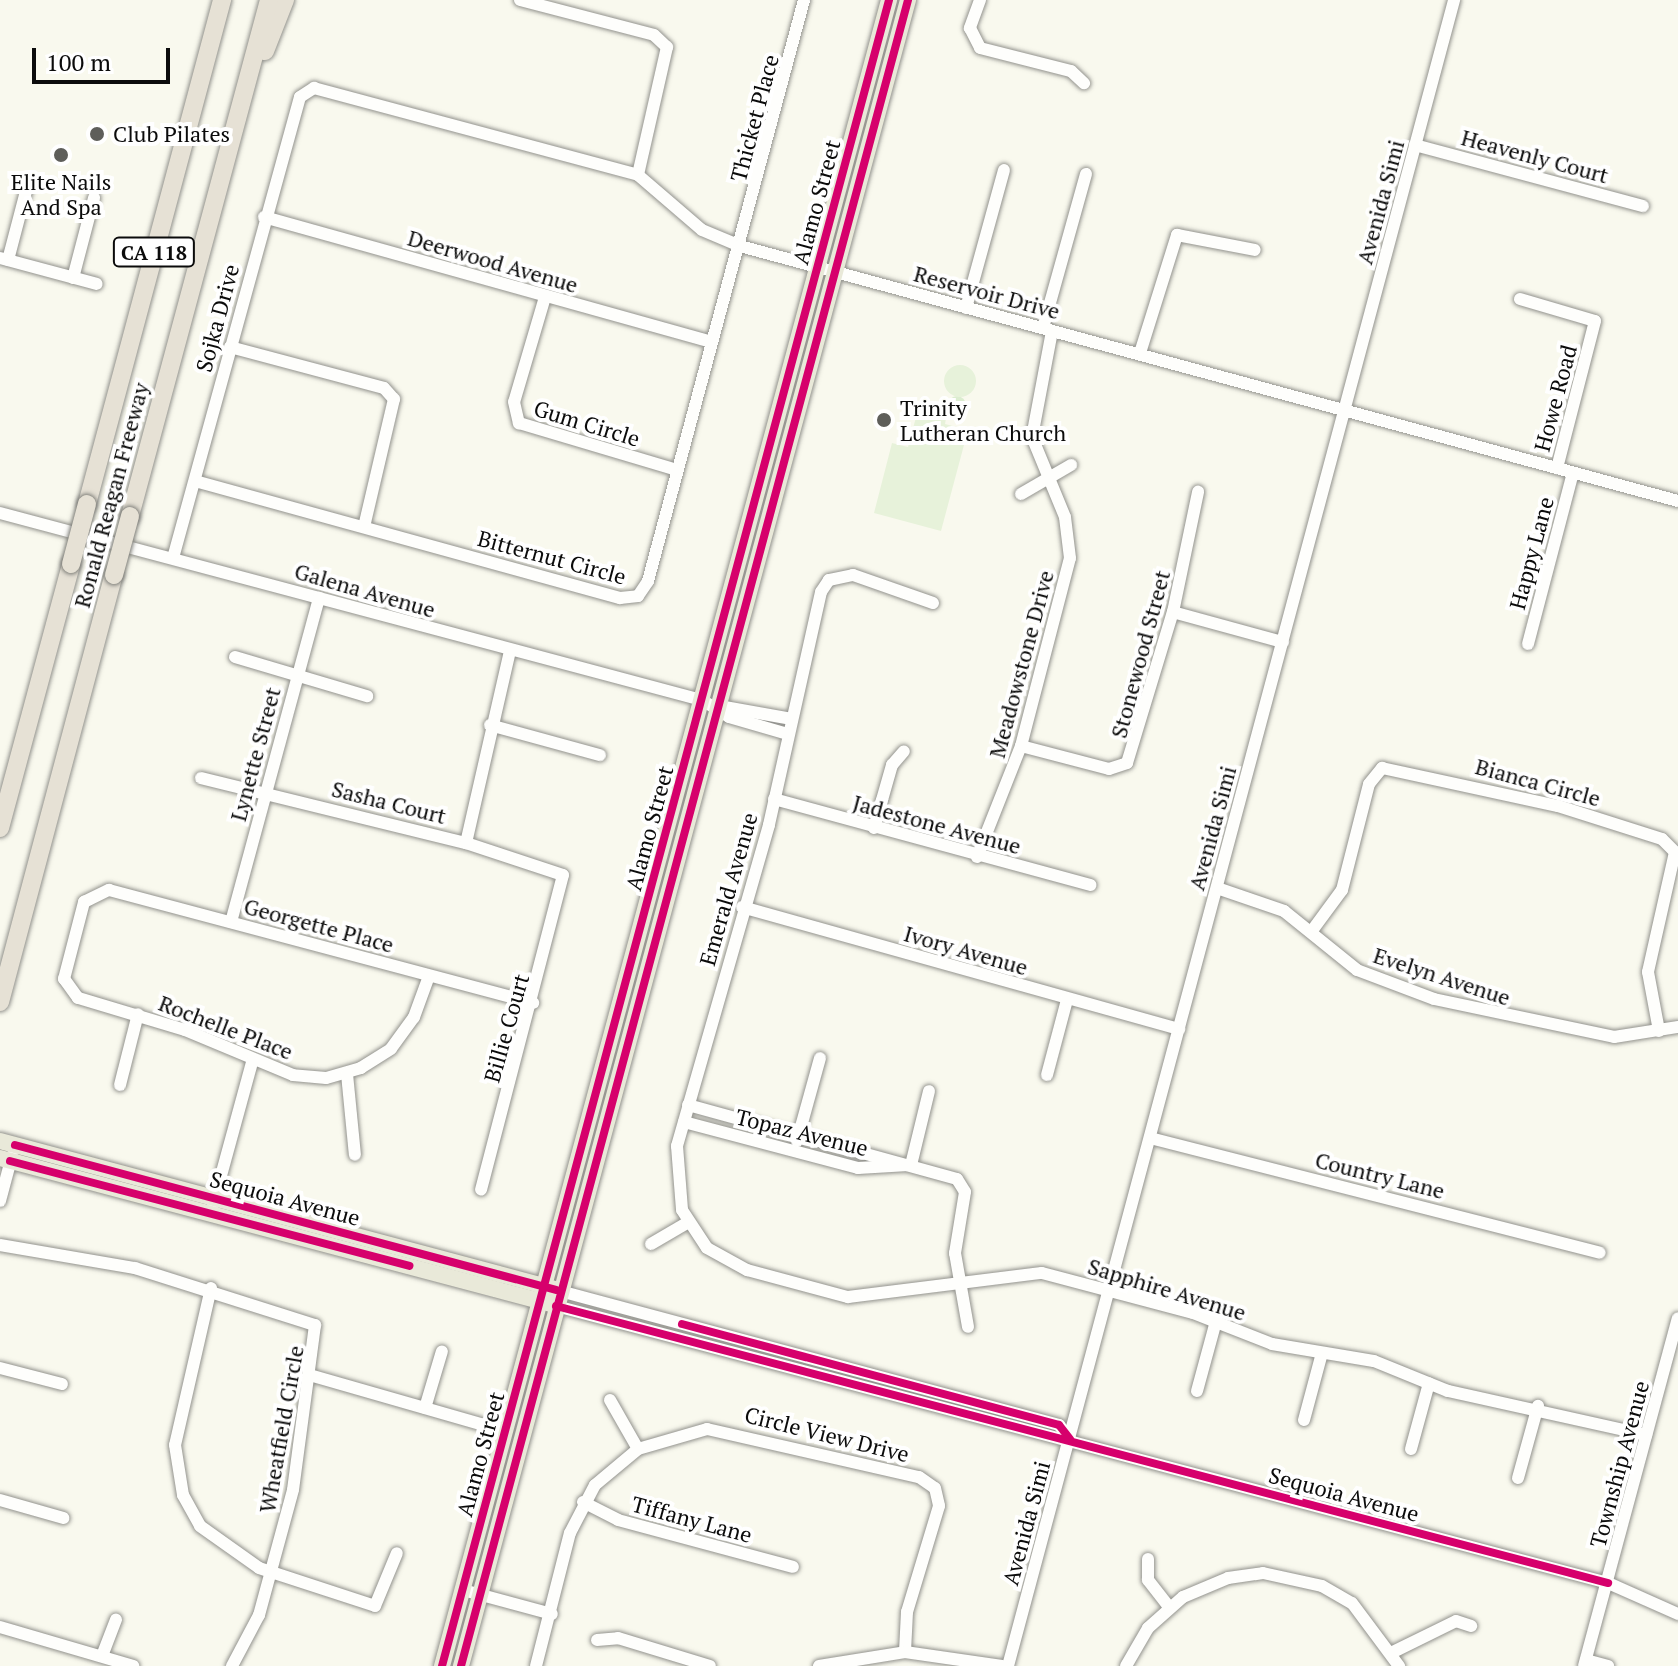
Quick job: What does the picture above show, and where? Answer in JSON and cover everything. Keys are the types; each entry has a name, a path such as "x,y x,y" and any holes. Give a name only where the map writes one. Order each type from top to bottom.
{"highway":[{"name":"Ronald Reagan Freeway","path":"0,828 220,0"},
{"name":"Ronald Reagan Freeway","path":"0,1002 269,0"},
{"path":"235,124 285,0"}],"main road":[{"name":"Alamo Street","path":"461,1666 702,700 889,0"},
{"name":"Alamo Street","path":"442,1666 505,1431 551,1296 719,706 908,0"},
{"name":"Sequoia Avenue","path":"6,1151 551,1296"}],"street":[{"path":"520,0 654,35 667,47 638,175"},
{"name":"Thicket Place","path":"740,246 804,0"},
{"path":"980,0 971,35 980,48 1071,71 1084,83"},
{"name":"Avenida Simi","path":"1005,1666 1070,1439 1454,0"},
{"name":"Reservoir Drive","path":"305,90 638,175 702,230 740,246 1678,501"},
{"name":"Sojka Drive","path":"173,558 264,217 305,90"},
{"name":"Heavenly Court","path":"1415,145 1643,206"},
{"path":"966,308 1004,170"},
{"name":"Meadowstone Drive","path":"977,857 1021,746 1070,558 1065,517 1045,479 1032,420 1048,329 1086,174"},
{"path":"28,184 4,259 97,284"},
{"path":"73,278 94,198"},
{"name":"Deerwood Avenue","path":"264,217 711,342"},
{"path":"1140,353 1177,235 1255,250"},
{"name":"Bitternut Circle","path":"195,481 629,599 648,581 711,342 740,246"},
{"name":"Gum Circle","path":"545,297 514,402 519,423 677,470"},
{"name":"Howe Road","path":"1520,299 1595,321 1557,468"},
{"path":"230,347 384,388 394,399 364,527"},
{"path":"1021,494 1071,465"},
{"name":"Happy Lane","path":"1528,644 1573,473"},
{"name":"Stonewood Street","path":"1021,746 1109,769 1127,763 1173,612 1198,492"},
{"name":"Galena Avenue","path":"0,513 719,706 792,719"},
{"name":"Emerald Avenue","path":"687,1223 674,1170 684,1122 774,799 821,592 841,574 933,603"},
{"name":"Lynette Street","path":"231,922 319,598"},
{"path":"1173,612 1283,642"},
{"path":"466,843 490,725 510,651"},
{"path":"235,657 367,696"},
{"name":"Galena Avenue","path":"719,706 729,717 788,734"},
{"path":"490,725 600,755"},
{"path":"874,828 892,765 904,751"},
{"name":"Bianca Circle","path":"1311,932 1342,890 1369,784 1382,768 1558,806 1662,839 1675,852 1648,972 1659,1031"},
{"name":"Sasha Court","path":"201,778 265,791 466,843 563,875"},
{"name":"Jadestone Avenue","path":"774,799 977,857 1091,885"},
{"name":"Billie Court","path":"481,1190 533,1003 563,875"},
{"name":"Evelyn Avenue","path":"1217,888 1284,911 1357,970 1434,999 1584,1033 1659,1031 1678,1027"},
{"name":"Georgette Place","path":"94,891 231,922 533,1003"},
{"name":"Rochelle Place","path":"94,891 84,902 65,987 78,998 138,1014 252,1062 307,1077 347,1074 400,1038 429,976"},
{"name":"Ivory Avenue","path":"742,907 1179,1029"},
{"path":"1047,1075 1067,1000"},
{"path":"120,1085 138,1014"},
{"path":"793,1151 820,1058"},
{"path":"212,1206 252,1062"},
{"path":"347,1074 355,1155"},
{"path":"911,1165 929,1091"},
{"name":"Topaz Avenue","path":"688,1105 911,1165 962,1185 959,1280 968,1327"},
{"name":"Topaz Avenue","path":"684,1122 875,1170 911,1165"},
{"name":"Country Lane","path":"1150,1138 1600,1253"},
{"path":"0,1201 6,1151"},
{"path":"651,1244 687,1223"},
{"name":"Sapphire Avenue","path":"687,1223 732,1265 826,1294 871,1296 1020,1271 1109,1290 1216,1321 1272,1344 1374,1361 1429,1383 1538,1406 1646,1435"},
{"name":"Wheatfield Circle","path":"0,1245 211,1288 309,1319 318,1334 313,1376 272,1571 232,1666"},
{"path":"211,1288 178,1412 179,1480 212,1541 272,1571 375,1606 397,1553"},
{"name":"Sequoia Avenue","path":"551,1296 1059,1425 1070,1439 1608,1583 1678,1614"},
{"name":"Township Avenue","path":"1585,1663 1678,1318"},
{"path":"1197,1391 1216,1321"},
{"path":"425,1408 442,1351"},
{"path":"1304,1420 1322,1353"},
{"path":"0,1368 62,1384"},
{"path":"313,1376 505,1431"},
{"path":"1411,1449 1429,1383"},
{"path":"610,1400 638,1449"},
{"path":"1518,1478 1538,1406"},
{"name":"Circle View Drive","path":"583,1502 638,1449 679,1433 729,1430 929,1482 939,1506 907,1612 905,1652"},
{"path":"0,1500 63,1518"},
{"path":"536,1666 583,1502"},
{"name":"Tiffany Lane","path":"583,1502 618,1520 793,1567"},
{"path":"1148,1559 1148,1580 1169,1607"},
{"path":"1126,1666 1169,1607 1228,1578 1294,1577 1352,1603 1393,1652 1399,1666"},
{"path":"463,1590 552,1614"},
{"path":"102,1656 116,1620"},
{"path":"1393,1652 1456,1621 1471,1626"},
{"path":"0,1627 133,1666"},
{"path":"597,1640 618,1638 710,1666"},
{"path":"819,1666 905,1652 1005,1666"},
{"path":"1585,1663 1608,1666"}],"green space":[{"path":"960,365 971,370 976,381 971,392 960,397 949,392 944,381 949,370"},
{"path":"953,396 961,396 966,405 964,412 953,414 948,409 948,401"},
{"path":"919,406 947,413 945,424 968,430 941,531 874,513 892,443 908,447"}],"cycle path":[{"path":"442,1666 889,0"},
{"path":"461,1666 908,0"},
{"path":"15,1145 556,1290"},
{"path":"10,1161 409,1266"},
{"path":"556,1306 1608,1583"},
{"path":"682,1324 1059,1425 1070,1439"}],"place":[{"name":"Club Pilates","path":"97,134"},
{"name":"Elite Nails And Spa","path":"61,155"},
{"name":"Trinity Lutheran Church","path":"884,420"}]}
